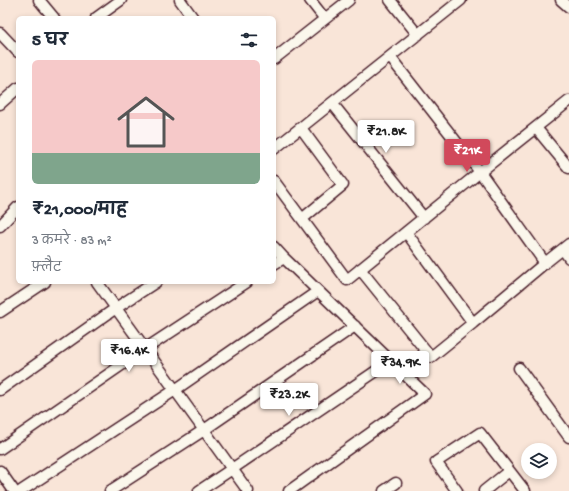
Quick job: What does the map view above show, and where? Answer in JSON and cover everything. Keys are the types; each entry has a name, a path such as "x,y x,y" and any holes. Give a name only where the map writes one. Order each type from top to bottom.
{"street":[{"path":"39,0 52,16"},
{"path":"99,16 120,0"},
{"path":"180,0 192,16"},
{"path":"310,0 325,19"},
{"path":"390,0 418,35"},
{"path":"276,147 461,0"},
{"path":"561,0 569,7"},
{"path":"276,57 346,1"},
{"path":"0,33 16,50"},
{"path":"390,57 480,172 545,263"},
{"path":"0,104 16,90"},
{"path":"276,184 347,280 569,101"},
{"path":"332,103 424,218"},
{"path":"301,128 343,185 302,218"},
{"path":"536,128 569,168"},
{"path":"0,226 16,209"},
{"path":"406,232 472,323"},
{"path":"276,249 425,394 289,491"},
{"path":"360,269 431,357 545,263 567,250"},
{"path":"276,263 284,258"},
{"path":"0,312 42,284"},
{"path":"98,284 248,491"},
{"path":"0,390 116,308 153,284"},
{"path":"0,449 145,349 244,284"},
{"path":"21,491 175,390 318,291"},
{"path":"110,491 204,430 355,326"},
{"path":"199,491 391,361"},
{"path":"519,368 568,433"},
{"path":"457,491 436,462 480,433 524,491"},
{"path":"0,471 14,491"},
{"path":"484,491 509,471"},
{"path":"384,491 396,483"}]}
